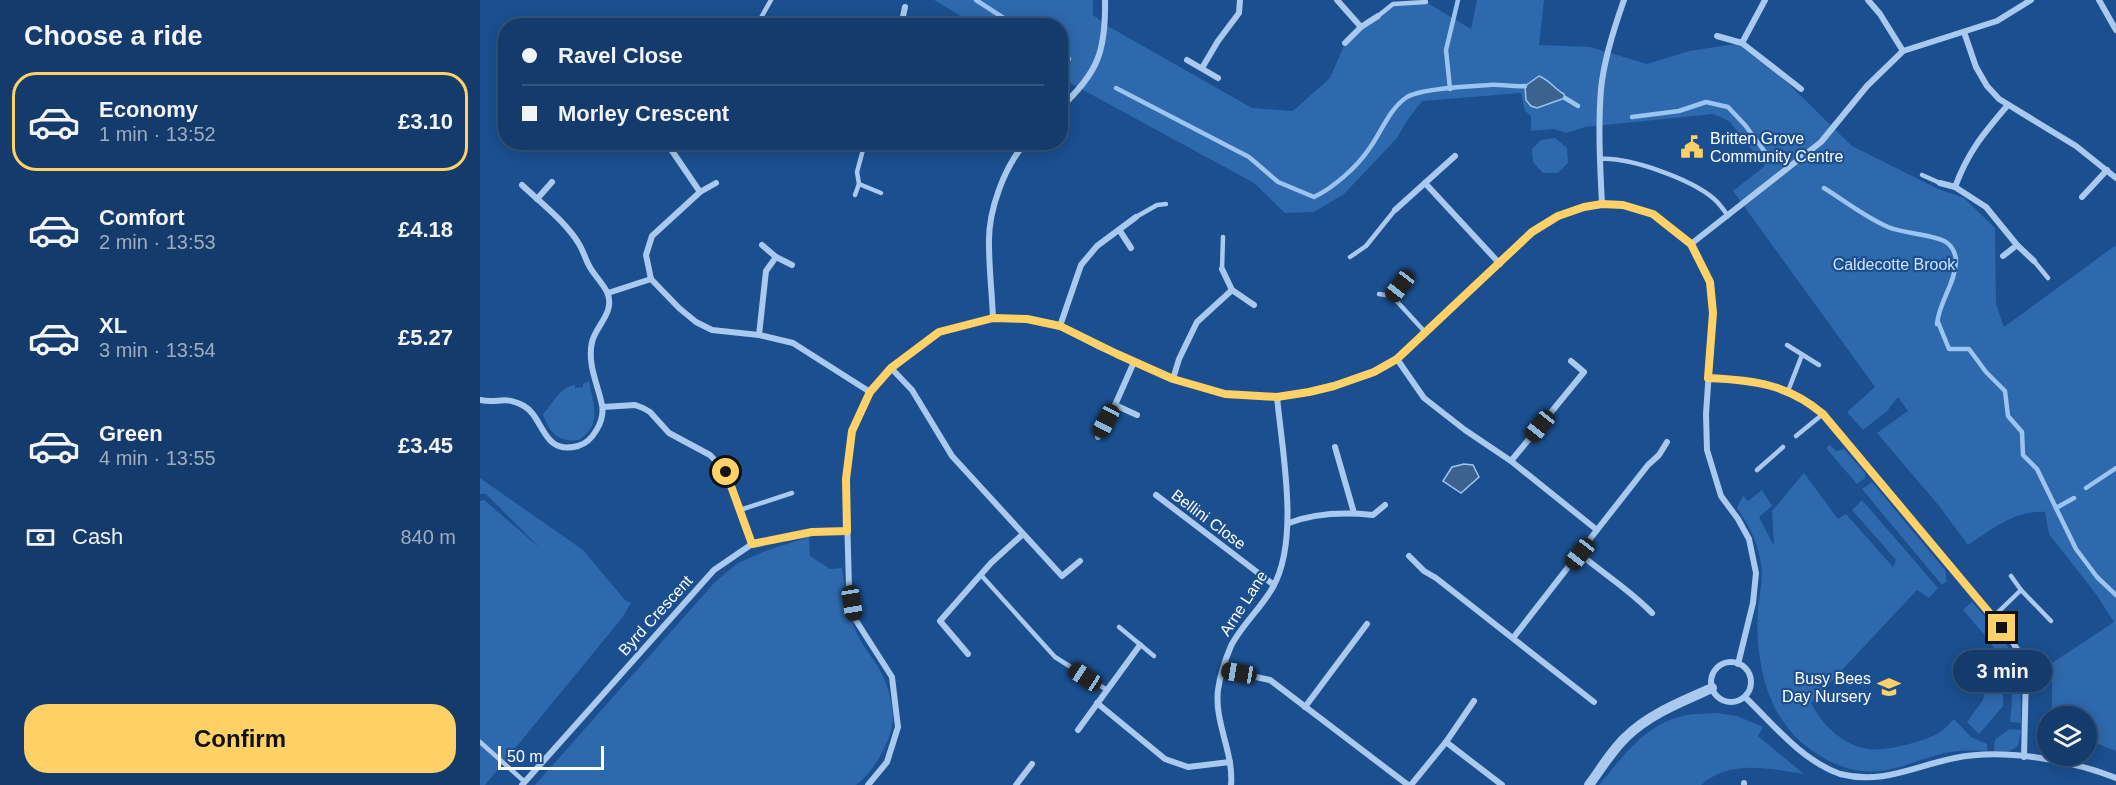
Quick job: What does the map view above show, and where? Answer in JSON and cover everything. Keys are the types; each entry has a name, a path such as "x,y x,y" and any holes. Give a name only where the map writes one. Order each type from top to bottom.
{"street":[{"path":"1068,101 1079,91 1098,62 1104,37 1105,0"},
{"path":"1202,68 1239,13 1240,0"},
{"path":"1337,0 1361,27"},
{"path":"1602,204 1599,117 1602,78 1614,26 1624,0"},
{"path":"1742,43 1765,0"},
{"path":"1868,0 1880,14 1903,51"},
{"path":"2018,0 2022,7"},
{"path":"1691,244 1821,142 1867,86 1903,51 1997,21 2031,0"},
{"path":"2099,0 2116,30"},
{"path":"903,18 906,3"},
{"path":"1345,43 1361,27 1378,16"},
{"path":"1964,32 1976,67 1987,86 2007,106 2076,146 2116,178"},
{"path":"1717,36 1742,43 1801,89"},
{"path":"1187,60 1218,78"},
{"path":"1955,187 1969,155 2007,106"},
{"path":"671,150 700,192"},
{"path":"993,318 988,242 996,198 1019,150"},
{"path":"1395,210 1455,156"},
{"path":"2082,197 2107,170"},
{"path":"537,199 552,182"},
{"path":"716,183 700,192 652,236 646,255 651,279 696,322 712,330 759,335 793,343 870,392"},
{"path":"1425,183 1500,264"},
{"path":"1940,183 1955,187 1986,207 2034,261"},
{"path":"480,400 508,399 527,407 544,434 553,442 571,447 580,446 595,434 603,407 592,371 592,342 609,312 608,294 590,268 579,244 522,185"},
{"path":"868,785 887,762 898,727 892,677 855,619 849,587 846,479 852,431 870,392 891,368 939,332 993,318 1027,319 1060,326 1173,379 1225,394 1277,397 1334,386 1374,372 1397,359 1532,232 1558,216 1584,207 1602,204 1623,205 1653,214 1691,244 1710,282 1713,313 1708,378 1707,450 1720,496 1738,519 1749,539 1756,573 1753,603 1738,664"},
{"path":"1060,326 1081,265 1097,246 1136,218"},
{"path":"1120,231 1131,248"},
{"path":"2003,256 2017,244"},
{"path":"762,245 776,257 792,265"},
{"path":"759,335 766,271 776,257"},
{"path":"1222,269 1232,290 1254,305"},
{"path":"608,294 651,279"},
{"path":"1173,379 1179,359 1197,322 1232,290"},
{"path":"1397,359 1424,398 1465,430 1511,461 1597,530"},
{"path":"1511,461 1584,372 1571,361"},
{"path":"1098,437 1134,362"},
{"path":"891,368 912,390 952,456 1062,576 1080,561"},
{"path":"1708,378 1742,380 1788,391 1808,401 1823,414 1993,617 2020,654 2026,671 2024,757"},
{"name":"Arne Lane","path":"1231,785 1230,762 1221,723 1218,693 1222,670 1231,645 1274,585 1284,558 1288,523 1277,397"},
{"path":"603,407 635,405 643,408 650,412 669,433 710,455 726,472 752,544"},
{"path":"1115,405 1137,415"},
{"path":"1514,638 1648,465 1659,455 1666,442"},
{"path":"1335,447 1354,513"},
{"name":"Bellini Close","path":"1156,495 1274,585"},
{"path":"1288,523 1307,516 1354,513 1373,515 1385,505"},
{"name":"Byrd Crescent","path":"524,783 714,570 752,544 812,532 847,531"},
{"path":"968,654 940,621 991,563 1023,534"},
{"path":"1580,554 1638,599 1652,613"},
{"path":"1409,556 1424,571 1514,638 1594,702"},
{"path":"1305,707 1367,624"},
{"path":"1078,730 1140,645"},
{"path":"1732,662 1744,667 1750,678 1749,692 1745,697 1733,702 1726,702 1715,694 1712,688 1712,676 1720,666 1732,662"},
{"path":"1222,670 1270,680 1410,785 1446,742 1474,701"},
{"path":"1590,785 1627,736 1680,702 1712,688"},
{"path":"1745,697 1784,736 1819,765 1841,775 1881,779 1957,757 1988,755 2057,761 2116,778"},
{"path":"1097,703 1165,759 1188,767 1230,762"},
{"path":"1446,742 1502,785"},
{"path":"1016,785 1032,764"}],"lane":[{"path":"760,18 771,0"},
{"path":"1378,16 1394,4 1426,2"},
{"path":"855,195 860,184 856,172 863,150"},
{"path":"1600,159 1613,158 1685,180 1713,197 1728,216"},
{"path":"1922,175 1940,183"},
{"path":"860,184 881,193"},
{"path":"1136,218 1157,205 1166,204"},
{"path":"1350,257 1366,246 1395,210"},
{"path":"1222,269 1223,237"},
{"path":"2034,261 2048,278"},
{"path":"1392,296 1400,286"},
{"path":"1379,294 1392,296 1425,332"},
{"path":"1788,345 1819,365"},
{"path":"1788,391 1802,355"},
{"path":"1796,436 1823,414"},
{"path":"1757,470 1784,447"},
{"path":"740,510 792,493"},
{"path":"981,575 1055,657 1107,690"},
{"path":"2011,576 2021,591 2051,621"},
{"path":"1993,617 2021,591"},
{"path":"1119,627 1154,656"},
{"path":"480,742 524,783"}],"green space":[{"name":"Caldecotte Brook","path":"934,0 1093,0 1093,15 1106,25 1252,108 1293,111 1330,78 1345,43 1393,4 1426,2 1471,29 1477,0 1544,0 1539,45 1590,47 1647,64 1689,51 1742,43 1758,54 1852,146 1938,189 1964,198 1995,228 1996,304 2004,327 2116,245 2116,751 2097,744 2097,706 2052,706 2052,663 2114,622 2096,594 2049,534 2045,512 2014,517 1968,545 1940,507 1877,433 1908,411 1898,397 1887,411 1863,430 1847,412 1875,387 1733,191 1765,166 1729,121 1713,114 1585,127 1566,133 1554,129 1531,131 1531,116 1525,111 1521,93 1422,101 1397,138 1344,194 1314,212 1285,213 1254,183 1068,82 1068,18 964,18"},
{"path":"1555,138 1567,148 1568,163 1558,173 1543,173 1533,162 1532,149 1541,140"},
{"path":"589,381 595,414 591,428 579,440 560,438 551,431 543,414 557,396 569,386 583,387 583,384"},
{"path":"1830,445 1836,451 1844,449 1865,473 1865,478 1857,484 1826,448"},
{"path":"1804,473 1838,519 1846,514 1893,567 1896,560 1852,510 1862,500 1938,588 1929,598 1917,590 1811,703 1821,719 1834,733 1850,743 1875,750 1926,739 1942,731 1954,719 1971,737 1987,744 1987,751 1950,752 1882,771 1853,770 1829,761 1801,742 1778,714 1764,680 1758,644 1758,608 1762,576 1760,558 1757,545 1737,508 1743,496 1748,501 1762,490 1772,506 1759,517 1774,546 1772,511"},
{"path":"480,478 583,550 625,600 631,603 622,618 485,785 480,785 480,501 484,500 540,548 486,494 480,494"},
{"path":"1872,482 1945,570 1947,581 1942,585 1862,489"},
{"path":"809,537 810,556 830,569 842,568 854,627 882,674 891,702 893,719 889,736 875,764 862,780 856,785 535,785 715,582 738,563 768,550"},
{"path":"1972,602 1998,632 2013,656 2020,684 2021,723 2010,722 2011,689 1999,656 1963,610"},
{"path":"1993,668 2003,676 2003,706 1979,734 1967,722 1983,700 1988,675"},
{"path":"1716,713 1737,716 1763,727 1758,736 1804,774 1751,768 1725,772 1701,785 1599,785 1634,745 1666,721 1693,714"},
{"path":"2009,729 2021,730 2018,746 2008,752 1994,751 1995,740"}],"shaded area":[{"path":"1539,76 1564,94 1565,98 1537,108 1531,106 1526,100 1525,86"},
{"path":"1464,464 1473,465 1479,477 1461,493 1443,481 1452,467"}],"waterway":[{"path":"976,0 1004,18"},
{"path":"1450,89 1446,50 1458,0"},
{"path":"1116,88 1249,157 1278,182 1314,197 1337,183 1358,163 1390,115 1407,97 1423,91 1459,87 1525,86"},
{"path":"1565,98 1578,106"},
{"path":"1632,117 1679,111 1706,102 1728,107 1768,156"},
{"path":"1824,188 1863,214 1888,227 1941,239 1952,248 1956,259 1955,270 1937,324 1938,322 1949,349 1969,349 1986,372 2005,391 2008,416 2022,432 2023,455 2037,469 2076,549 2097,577 2116,595"},
{"path":"2086,488 2116,468"},
{"path":"2056,508 2074,498"}],"place":[{"name":"Britten Grove Community Centre","path":"1692,147"},
{"name":"Busy Bees Day Nursery","path":"1889,687"}],"route":[{"path":"726,472 752,544 812,532 847,531 846,479 852,431 870,392 891,368 939,332 993,318 1027,319 1060,326 1100,347 1173,379 1225,394 1277,397 1309,392 1374,372 1397,359 1532,232 1558,216 1584,207 1602,204 1623,205 1653,214 1691,244 1710,282 1713,313 1708,378 1742,380 1788,391 1808,401 1823,414 2002,628"}]}
